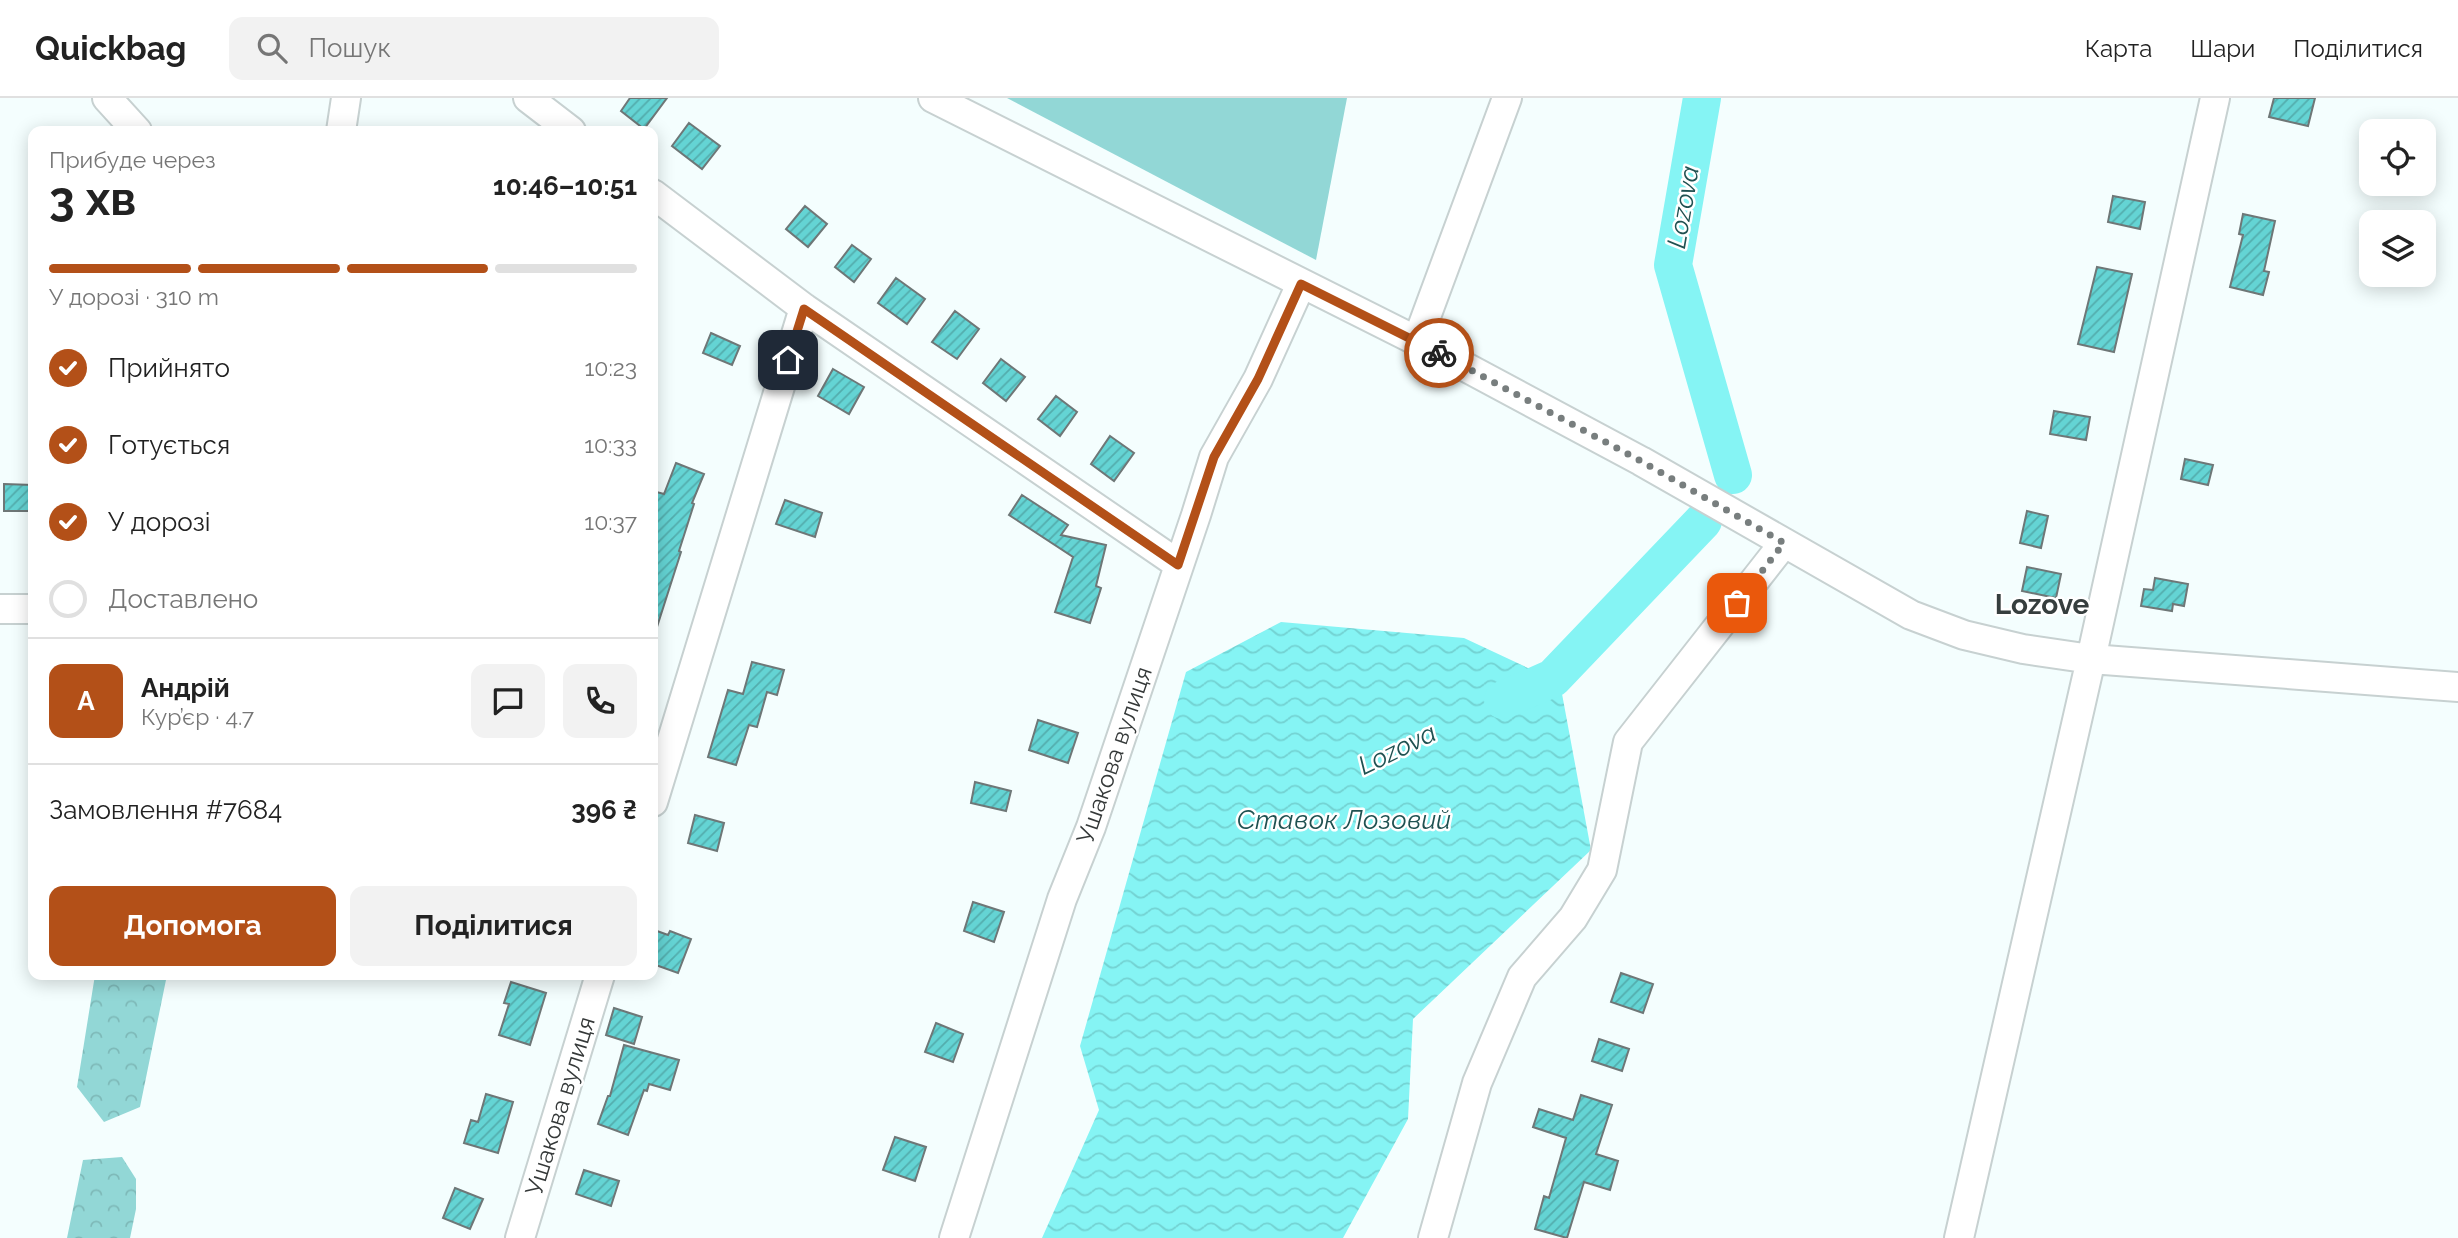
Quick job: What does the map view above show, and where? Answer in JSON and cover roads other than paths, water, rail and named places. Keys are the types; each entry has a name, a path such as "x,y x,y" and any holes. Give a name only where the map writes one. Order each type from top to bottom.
{"street":[{"path":"107,98 132,126"},
{"path":"528,98 564,126"},
{"path":"933,98 1417,341 1641,461 1911,615 1964,635 2024,649 2091,659 2458,687"},
{"path":"1417,341 1507,98"},
{"path":"1959,1238 2215,98"},
{"path":"341,99 341,126"},
{"path":"658,198 804,309 1178,565"},
{"name":"Ушакова вулиця","path":"954,1238 1062,899 1091,827 1214,457 1258,379 1301,284"},
{"path":"658,786 804,309"},
{"path":"1433,1238 1477,1083 1522,977 1573,918 1602,870 1628,742 1784,543"},
{"path":"0,609 28,609"},
{"name":"Ушакова вулиця","path":"520,1238 598,980"}],"water":[{"name":"Ставок Лозовий","path":"1281,622 1464,638 1560,683 1591,850 1413,1019 1408,1119 1343,1238 1042,1238 1099,1110 1080,1046 1186,672"}],"waterway":[{"name":"Lozova","path":"1702,98 1673,265 1733,475"},
{"name":"Lozova","path":"1503,700 1553,678 1703,521"}],"district":[{"name":"Lozove","path":"2042,604"}]}
